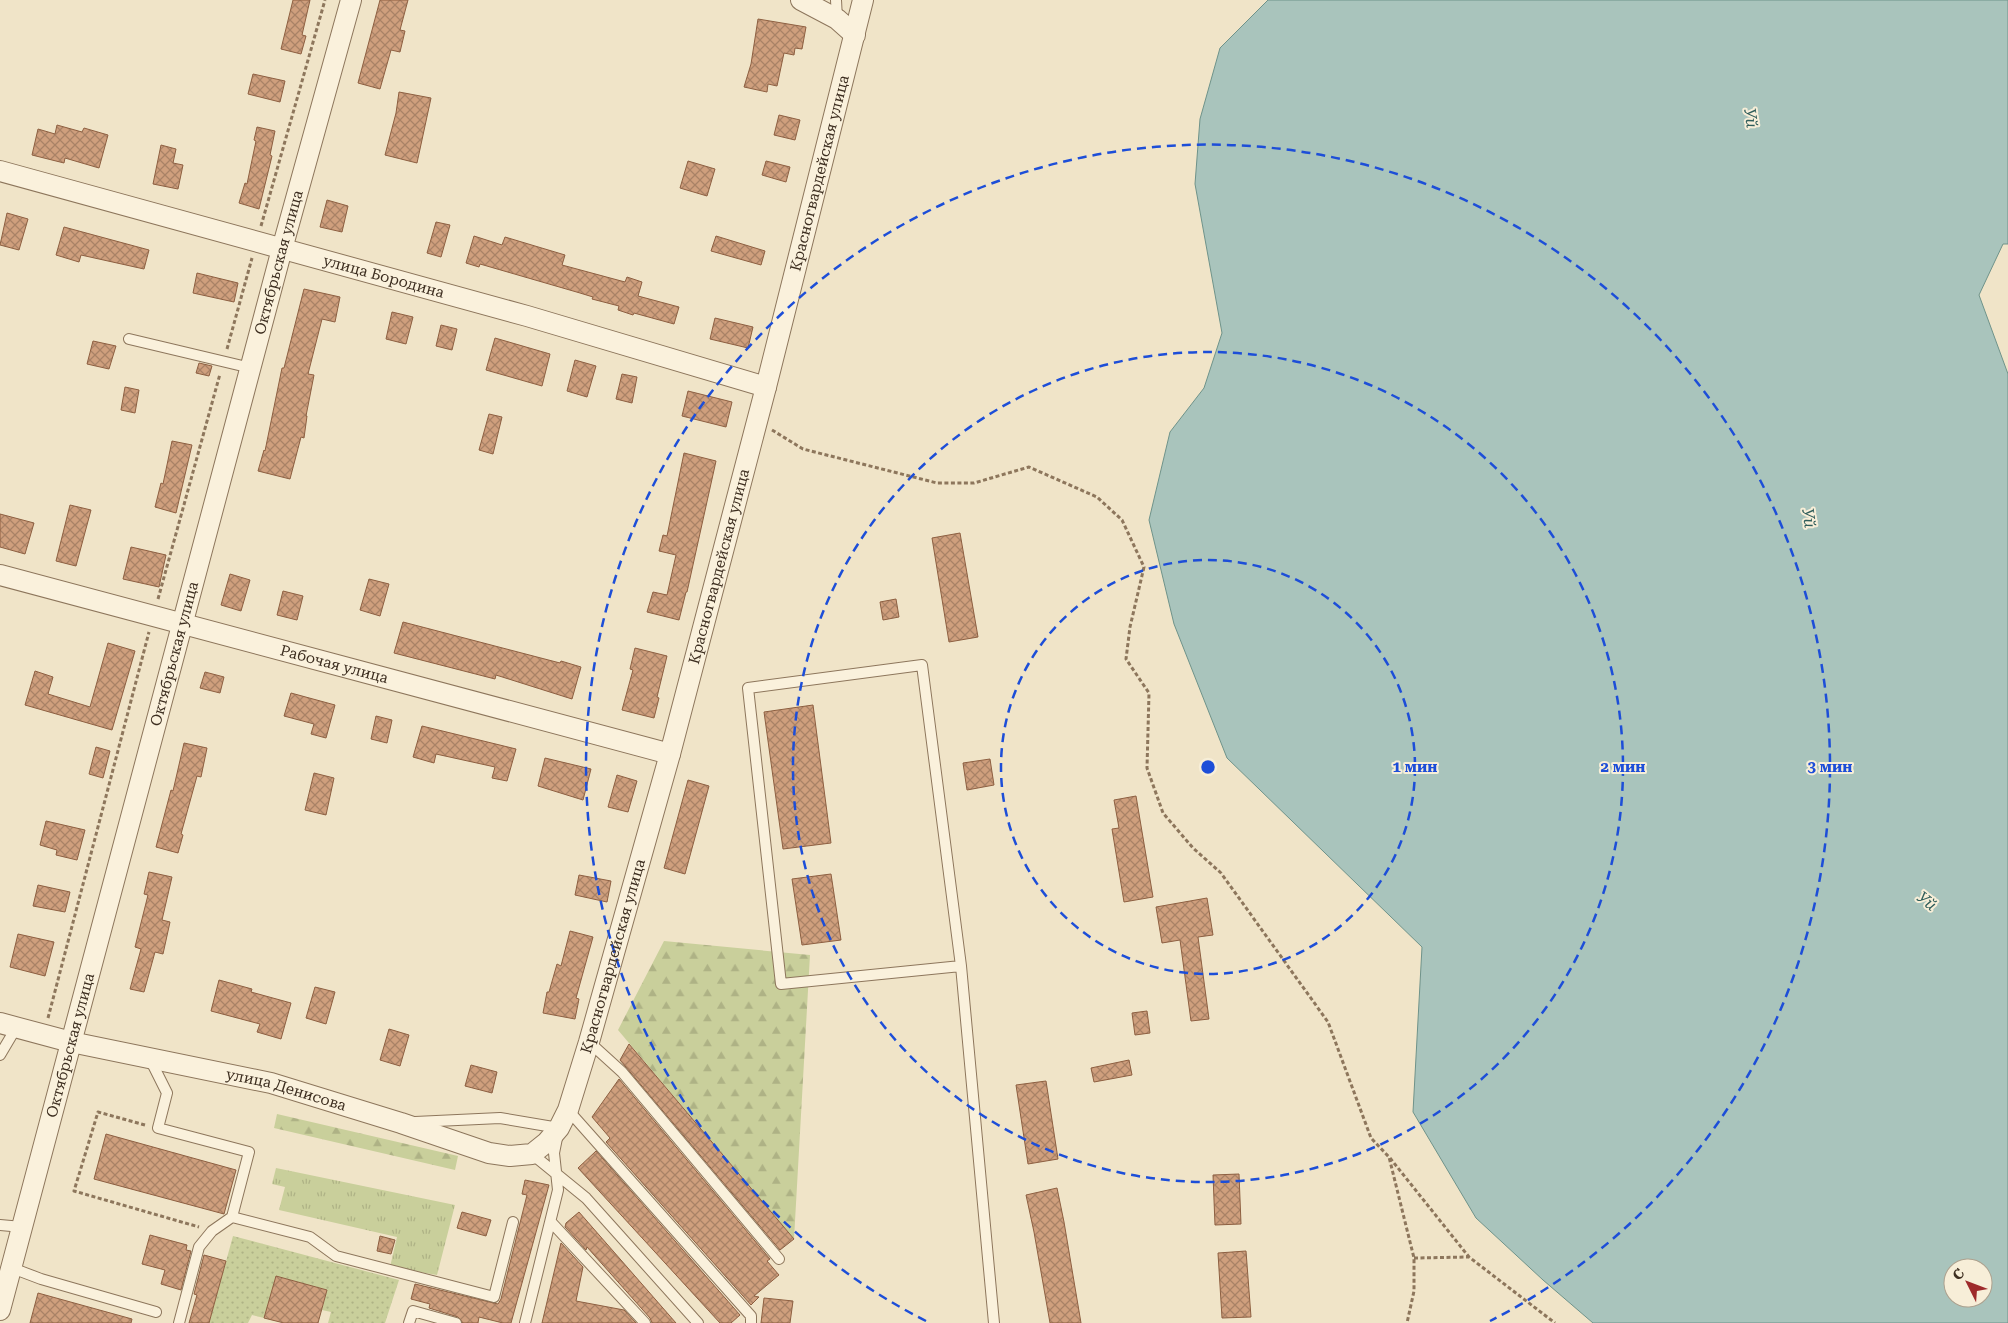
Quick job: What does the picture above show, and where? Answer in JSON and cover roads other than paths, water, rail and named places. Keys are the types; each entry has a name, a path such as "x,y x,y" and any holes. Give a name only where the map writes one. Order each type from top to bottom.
{"street":[{"name":"Октябрьская улица","path":"0,1310 184,624 282,249 351,0"},
{"path":"801,0 836,9 855,35"},
{"name":"Красногвардейская улица","path":"559,1128 568,1110 589,1042 670,754 766,387 863,0"},
{"name":"улица Бородина","path":"0,171 527,316 766,387"},
{"name":"Рабочая улица","path":"0,576 670,754"},
{"name":"улица Денисова","path":"8,1026 71,1042 271,1082 401,1122 490,1153 510,1156 532,1154"},
{"path":"532,1154 547,1142 559,1128"}],"lane":[{"path":"129,339 251,368"},
{"path":"961,966 781,984 748,688 922,665 961,966 994,1323"},
{"path":"0,1055 8,1026"},
{"path":"589,1042 622,1072 779,1259"},
{"path":"149,1058 167,1094 158,1128 249,1152 232,1217 212,1231 199,1247 179,1323"},
{"path":"568,1110 751,1316 751,1323"},
{"path":"401,1122 500,1118 559,1128 554,1153 558,1190 525,1323"},
{"path":"532,1154 586,1198 698,1323"},
{"path":"232,1217 310,1237 336,1256 494,1297 513,1222"},
{"path":"551,1222 645,1323"},
{"path":"0,1225 22,1227"},
{"path":"12,1268 41,1279 156,1312"},
{"path":"409,1323 413,1311 456,1323"}],"water":[{"name":"Уй","path":"1268,0 2008,0 2008,244 2003,244 1979,295 2008,374 2008,1323 1593,1323 1476,1218 1413,1112 1422,947 1227,758 1174,624 1149,520 1170,432 1204,388 1222,333 1195,184 1200,119 1220,48"}]}
